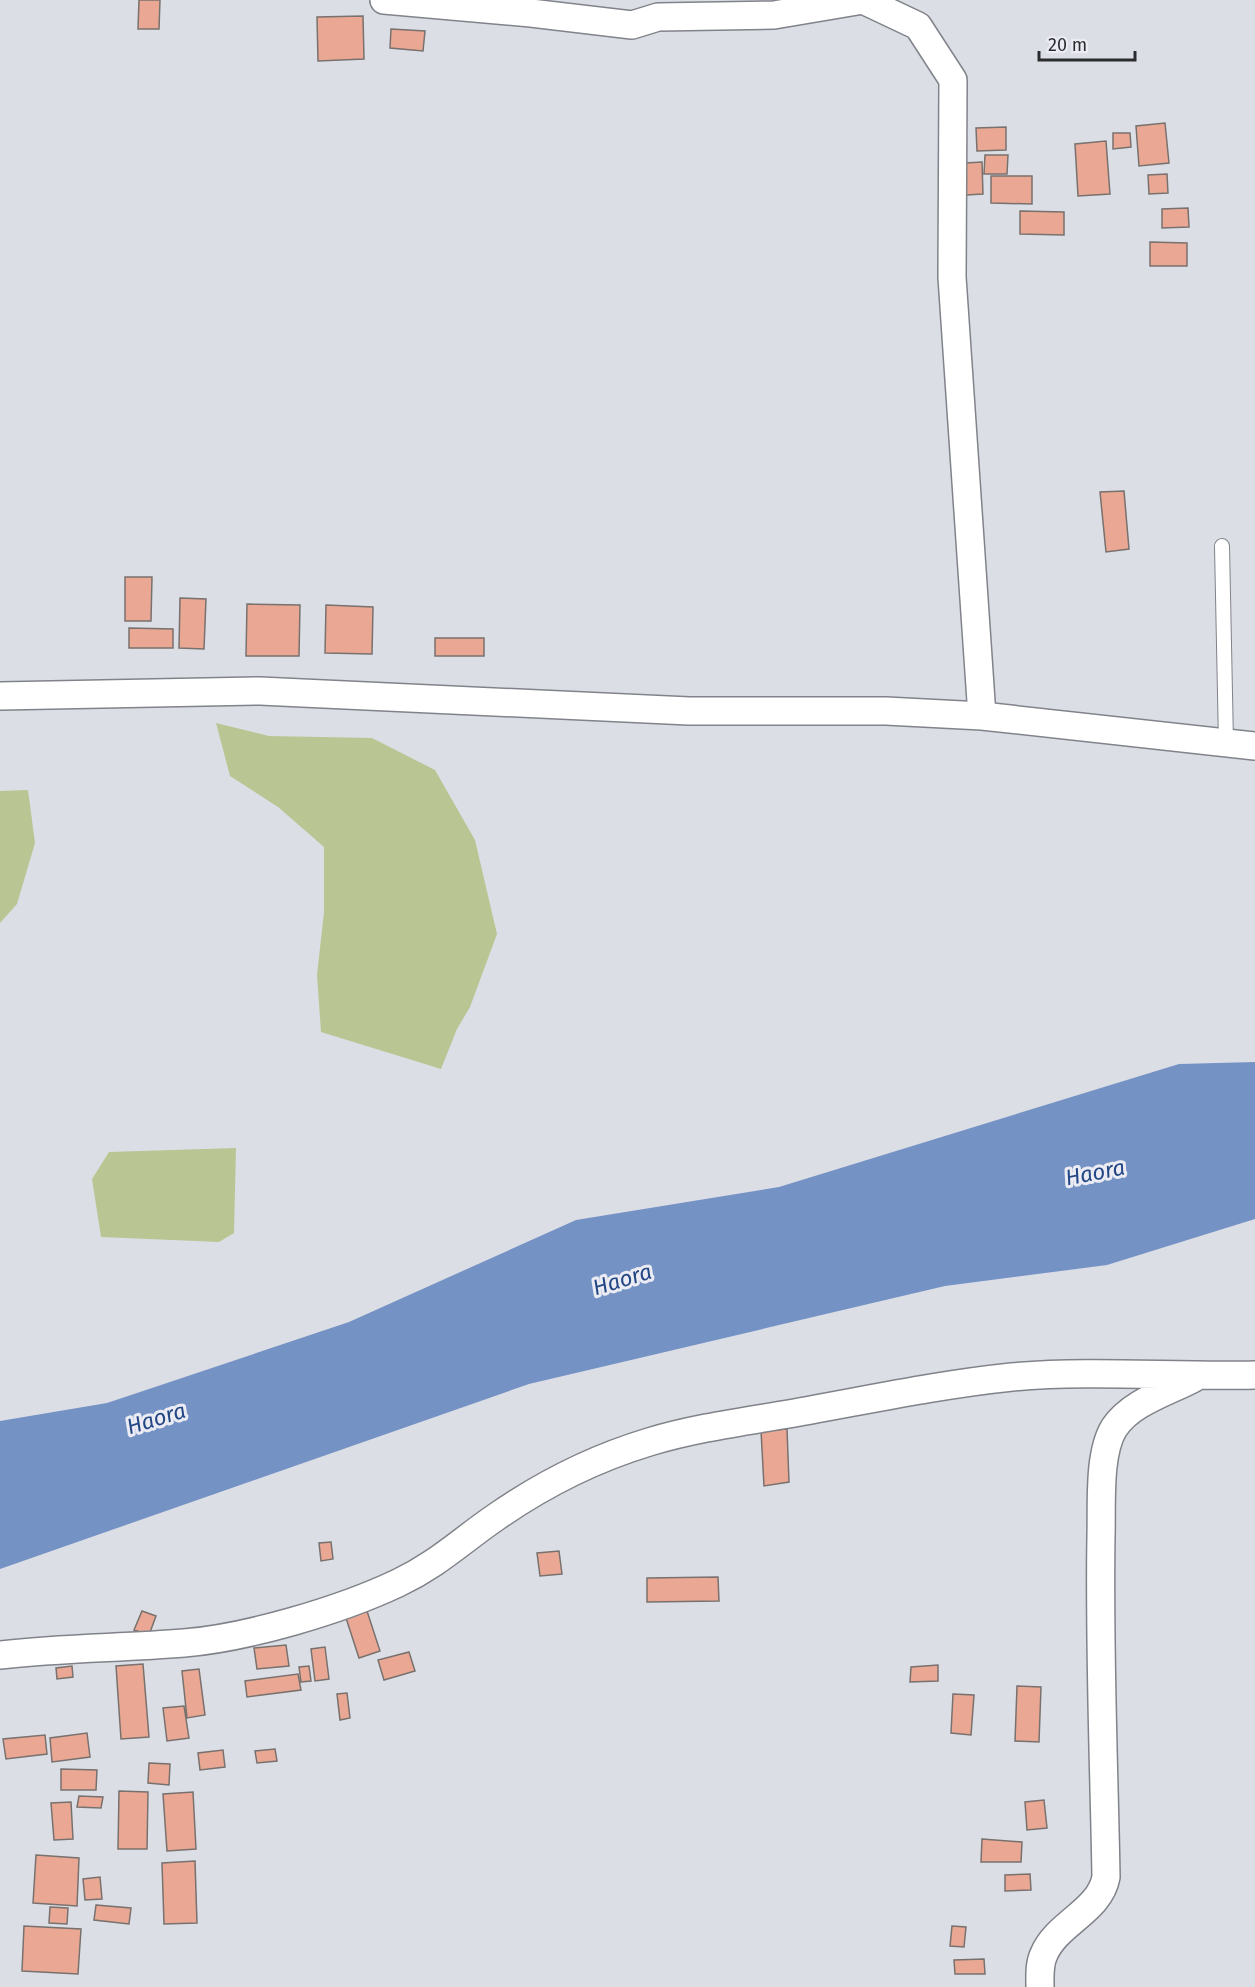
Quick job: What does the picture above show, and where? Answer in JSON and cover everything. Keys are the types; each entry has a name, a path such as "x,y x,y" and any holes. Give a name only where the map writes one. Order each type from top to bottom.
{"street":[{"path":"384,0 632,25 658,17 774,15 863,0 918,26 953,80 952,277 982,716"},
{"path":"0,696 260,691 689,711 886,711 982,716 1255,746"},
{"path":"0,1654 77,1647 188,1643 277,1624 351,1602 396,1584 440,1561 497,1516 543,1488 599,1460 685,1432 940,1387 1013,1377 1087,1374 1255,1375"},
{"path":"1040,1987 1042,1961 1050,1944 1098,1897 1104,1888 1106,1877 1099,1639 1103,1482 1108,1442 1113,1430 1128,1413 1198,1376"}],"lane":[{"path":"1222,546 1226,743"}],"green space":[{"path":"216,723 269,736 372,738 435,770 475,840 497,934 470,1007 457,1029 441,1069 321,1032 317,975 324,912 324,847 278,807 230,776"},
{"path":"28,790 35,843 17,904 0,923 0,791"},
{"path":"236,1148 234,1233 219,1242 101,1237 92,1179 109,1152"}],"water":[{"name":"Haora","path":"1255,1062 1255,1219 1107,1265 945,1286 529,1384 0,1569 0,1421 107,1403 349,1322 576,1220 779,1187 1179,1064"}],"building":[{"path":"139,0 160,0 159,29 138,29"},
{"path":"363,16 364,59 318,61 317,17"},
{"path":"391,29 425,31 423,51 390,48"},
{"path":"1165,123 1169,163 1139,166 1136,126"},
{"path":"1006,127 1006,150 977,151 976,128"},
{"path":"1113,133 1130,133 1131,147 1113,149"},
{"path":"1106,141 1110,194 1078,196 1075,144"},
{"path":"985,155 1008,155 1007,174 984,174"},
{"path":"982,162 983,194 966,195 965,163"},
{"path":"1167,174 1168,193 1149,194 1148,175"},
{"path":"991,176 1032,176 1032,204 991,203"},
{"path":"1188,208 1189,227 1162,228 1162,209"},
{"path":"1020,211 1064,212 1064,235 1020,234"},
{"path":"1150,242 1187,243 1187,266 1150,266"},
{"path":"1124,491 1129,549 1106,552 1100,492"},
{"path":"125,577 152,577 151,621 125,621"},
{"path":"180,598 206,599 204,649 179,648"},
{"path":"247,604 300,605 299,656 246,656"},
{"path":"326,605 373,607 372,654 325,653"},
{"path":"129,628 173,629 173,648 129,648"},
{"path":"435,638 484,638 484,656 435,656"},
{"path":"787,1429 789,1482 764,1486 761,1431"},
{"path":"331,1542 333,1559 321,1561 319,1543"},
{"path":"559,1551 562,1574 540,1576 537,1553"},
{"path":"718,1577 719,1601 647,1602 647,1578"},
{"path":"142,1611 156,1616 149,1635 134,1630"},
{"path":"367,1611 380,1651 359,1658 346,1618"},
{"path":"286,1645 289,1666 257,1669 254,1648"},
{"path":"325,1647 329,1679 315,1681 311,1649"},
{"path":"409,1652 415,1671 384,1680 378,1660"},
{"path":"143,1664 149,1737 121,1739 116,1666"},
{"path":"938,1665 938,1681 910,1682 911,1667"},
{"path":"72,1666 73,1677 57,1679 56,1668"},
{"path":"309,1666 311,1681 301,1682 299,1667"},
{"path":"199,1669 205,1715 187,1718 182,1671"},
{"path":"298,1674 301,1690 247,1697 245,1681"},
{"path":"1017,1686 1041,1687 1039,1742 1015,1741"},
{"path":"347,1693 350,1718 340,1720 337,1694"},
{"path":"953,1694 974,1695 971,1735 951,1733"},
{"path":"184,1706 189,1738 167,1741 163,1708"},
{"path":"87,1733 90,1757 52,1762 50,1738"},
{"path":"45,1735 47,1754 6,1759 3,1739"},
{"path":"275,1749 277,1761 257,1763 255,1751"},
{"path":"223,1750 225,1767 200,1770 198,1753"},
{"path":"149,1763 170,1764 169,1785 148,1783"},
{"path":"61,1769 97,1770 96,1790 61,1790"},
{"path":"119,1791 148,1792 147,1849 118,1849"},
{"path":"193,1792 196,1849 167,1851 163,1794"},
{"path":"79,1796 103,1797 101,1808 77,1807"},
{"path":"1044,1800 1047,1828 1027,1830 1025,1802"},
{"path":"71,1802 73,1839 54,1840 51,1803"},
{"path":"982,1839 1022,1842 1021,1862 981,1862"},
{"path":"36,1855 79,1858 77,1906 33,1903"},
{"path":"195,1861 197,1923 164,1924 162,1863"},
{"path":"1030,1874 1031,1890 1005,1891 1005,1875"},
{"path":"100,1877 102,1899 85,1900 83,1879"},
{"path":"96,1905 131,1908 129,1924 94,1920"},
{"path":"50,1907 68,1908 67,1924 49,1923"},
{"path":"24,1926 81,1929 78,1974 22,1971"},
{"path":"952,1926 966,1927 964,1947 950,1946"},
{"path":"984,1959 985,1974 955,1974 954,1960"}]}
